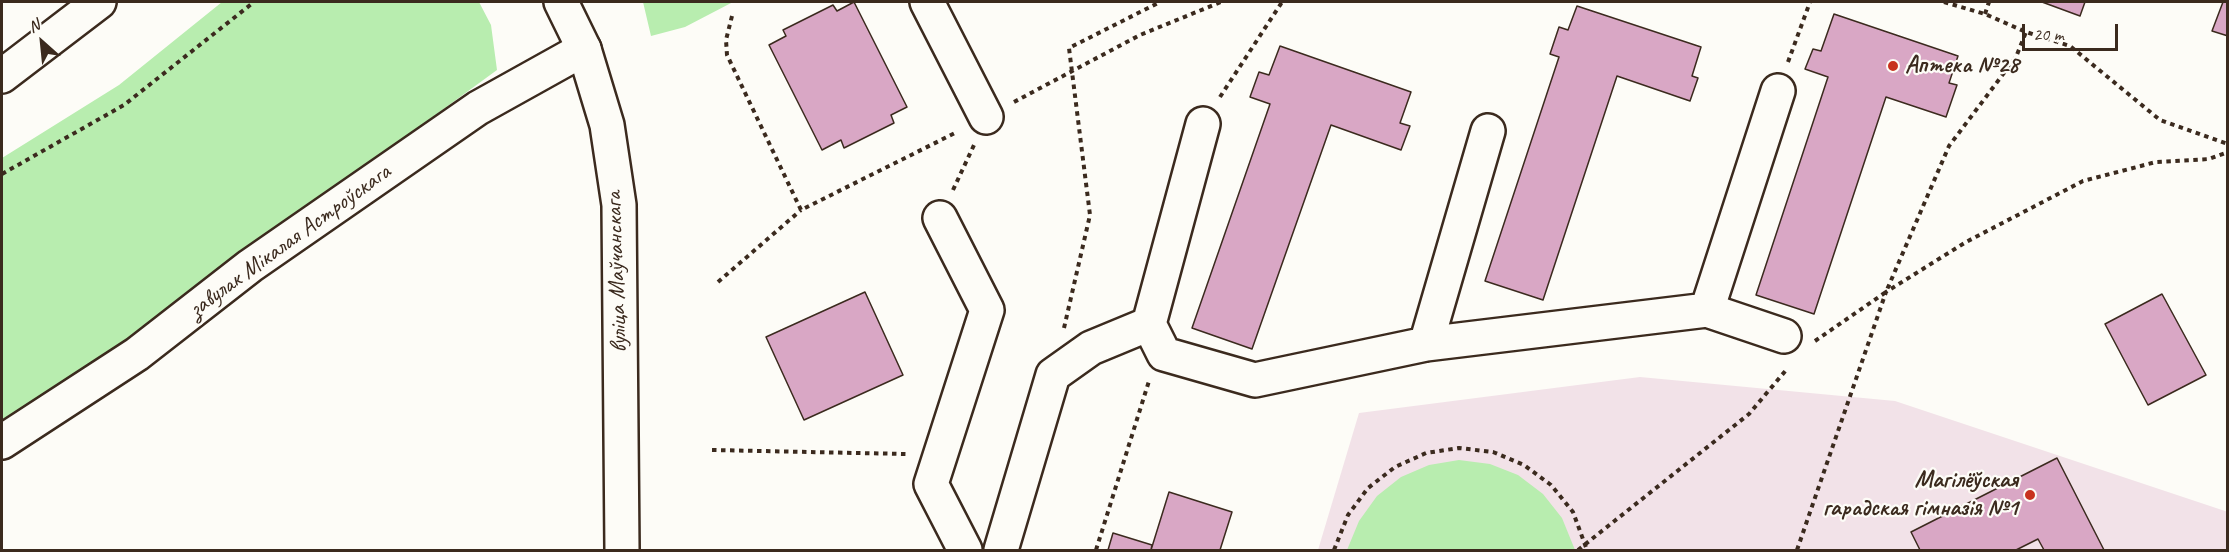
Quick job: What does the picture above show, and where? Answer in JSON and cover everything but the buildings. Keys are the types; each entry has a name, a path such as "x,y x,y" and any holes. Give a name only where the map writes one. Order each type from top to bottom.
{"street":[{"path":"2,76 99,2"},
{"name":"вуліца Маўчанскага","path":"561,2 584,49 607,125 619,205 622,550"},
{"path":"927,2 986,117"},
{"name":"завулак Мікалая Астроўскага","path":"2,442 136,354 250,266 478,108 584,49"},
{"path":"1707,310 1778,91"},
{"path":"1203,124 1149,324 1164,354 1255,380 1426,344 1707,310 1796,348"},
{"path":"1426,344 1488,131"},
{"path":"940,218 987,310 931,484 965,550"},
{"path":"1000,550 1053,375 1091,348 1149,324"}],"path":[{"path":"2,174 124,105 254,2"},
{"path":"1053,375 1090,214 1069,48 1160,2"},
{"path":"718,282 801,210 986,117 1072,69 1140,35 1221,2"},
{"path":"1203,124 1282,2"},
{"path":"1778,91 1810,2"},
{"path":"1944,2 1985,14 2026,32 2070,46 2160,120 2228,144"},
{"path":"1985,14 1989,2"},
{"path":"732,16 726,40 727,55 801,210"},
{"path":"1797,550 1886,292 1949,146 2016,57 2026,32"},
{"path":"940,218 986,117"},
{"path":"1578,550 1749,414 1796,348 1966,243 2083,181 2156,162 2209,159 2228,152"},
{"path":"1096,550 1153,370 1164,354"},
{"path":"1334,550 1348,515 1368,488 1395,467 1426,453 1459,448 1493,452 1524,465 1551,485 1572,512 1587,550"},
{"path":"712,450 941,455"}],"shaded area":[{"path":"1640,377 1895,401 2228,512 2227,550 1318,550 1359,413"}],"green space":[{"path":"222,2 479,2 491,25 497,70 2,431 2,158 119,85"},
{"path":"643,2 733,2 685,27 651,36"},
{"path":"1459,460 1490,464 1518,475 1543,494 1562,518 1575,550 1347,550 1359,521 1377,496 1401,477 1429,465"}],"place":[{"name":"Аптека №28","path":"1893,66"},
{"name":"Магілёўская гарадская гімназія №1","path":"2030,495"}]}
